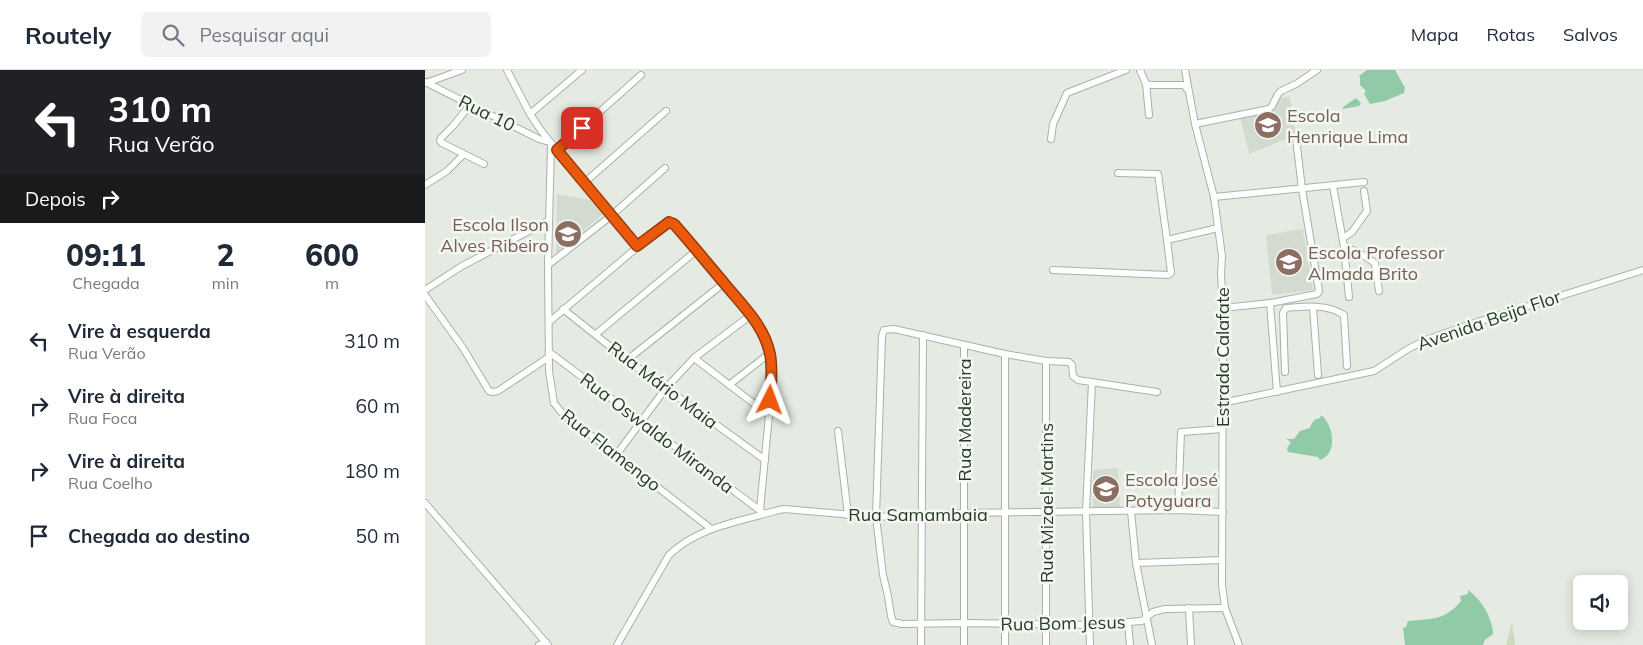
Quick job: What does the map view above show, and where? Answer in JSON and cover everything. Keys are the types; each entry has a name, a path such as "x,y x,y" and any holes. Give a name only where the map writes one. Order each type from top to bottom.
{"street":[{"path":"425,82 462,70"},
{"path":"507,70 530,114 550,143 637,246"},
{"path":"530,114 582,70"},
{"path":"1051,139 1053,124 1067,93 1126,70"},
{"path":"1140,70 1146,84 1149,115"},
{"name":"Estrada Calafate","path":"1185,70 1187,89 1214,197 1222,256 1222,585 1225,608 1239,645"},
{"path":"1195,124 1271,109 1281,91 1296,84 1317,70"},
{"path":"557,150 641,75"},
{"name":"Rua 10","path":"425,82 550,143"},
{"path":"1146,84 1183,85 1187,89"},
{"path":"470,105 440,141 463,155 484,164"},
{"path":"584,183 666,111"},
{"path":"1223,308 1270,303 1317,294 1319,291 1302,189 1297,138"},
{"name":"Rua Flamengo","path":"550,143 548,221 549,354 554,403 561,412 710,528"},
{"path":"425,184 447,171 463,155"},
{"path":"548,265 611,216 665,168"},
{"path":"1053,270 1167,275 1171,273 1158,174 1118,173"},
{"path":"1214,197 1364,182"},
{"path":"1333,186 1343,238 1349,297"},
{"path":"1343,238 1353,232 1367,211 1364,191"},
{"path":"425,290 462,266 548,221"},
{"path":"549,322 666,223 671,222 674,224 751,315 770,354 772,371 763,512"},
{"path":"1167,240 1218,228"},
{"path":"1344,247 1358,252 1373,261 1379,291"},
{"path":"596,334 697,250"},
{"name":"Avenida Beija Flor","path":"1223,403 1374,371 1426,340 1643,270"},
{"path":"627,360 724,283"},
{"path":"425,294 463,348 489,392 498,391 549,354"},
{"path":"1270,303 1277,392"},
{"path":"1313,307 1318,375"},
{"path":"1285,372 1283,313 1284,310 1291,308 1313,307 1331,309 1344,315 1347,366"},
{"name":"Rua Mário Maia","path":"563,309 627,360 765,460"},
{"path":"617,454 666,388 694,358 751,315"},
{"path":"876,517 882,336 884,330 894,328 1005,354 1046,361 1069,362 1072,365 1074,378 1078,380 1157,392"},
{"path":"921,645 923,335"},
{"path":"1273,342 1284,342"},
{"name":"Rua Madereira","path":"964,345 964,645"},
{"name":"Rua Oswaldo Miranda","path":"549,354 763,512"},
{"path":"729,385 770,354"},
{"path":"1005,354 1005,645"},
{"path":"694,358 769,415"},
{"name":"Rua Mizael Martins","path":"1046,361 1046,645"},
{"path":"1090,645 1086,512 1092,382"},
{"path":"1178,510 1181,432 1222,429"},
{"path":"838,431 848,515"},
{"path":"425,503 547,644"},
{"name":"Rua Samambaia","path":"617,645 669,555 683,542 710,528 763,512 784,509 876,517 963,513 1178,510 1223,512"},
{"path":"1131,512 1136,563 1153,645"},
{"name":"Rua Bom Jesus","path":"876,517 883,575 892,620 896,624 1090,625 1142,621 1157,610 1165,608 1225,608"},
{"path":"1136,563 1222,560"},
{"path":"1189,608 1191,645"},
{"path":"1128,623 1130,645"},
{"path":"539,645 547,644"}],"shaded area":[{"path":"1367,70 1395,70 1405,88 1404,93 1385,101 1370,104 1364,94 1366,91 1360,85 1359,76"},
{"name":"Escola Henrique Lima","path":"1290,97 1296,135 1249,154 1240,116 1267,111 1275,107 1279,98"},
{"path":"1356,98 1361,103 1359,106 1343,109 1343,107"},
{"name":"Escola Ilson Alves Ribeiro","path":"557,194 590,200 603,214 556,254"},
{"name":"Escola Professor Almada Brito","path":"1303,229 1313,290 1272,295 1266,235"},
{"path":"1321,415 1329,425 1332,439 1330,452 1326,457 1320,460 1318,457 1288,452 1287,448 1291,442 1286,439 1294,439 1300,431 1310,428"},
{"name":"Escola José Potyguara","path":"1118,468 1120,509 1093,510 1093,470"},
{"path":"1468,590 1481,603 1491,622 1493,634 1485,640 1483,645 1405,645 1403,628 1406,627 1408,621 1431,619 1450,612 1461,601 1460,596 1468,594"},
{"path":"1512,623 1515,645 1506,645"}],"place":[{"name":"Escola Henrique Lima","path":"1268,125"},
{"name":"Escola Ilson Alves Ribeiro","path":"568,234"},
{"name":"Escola Professor Almada Brito","path":"1289,262"},
{"name":"Escola José Potyguara","path":"1106,489"}],"route":[{"path":"582,128 557,150 637,246 666,223 671,222 697,250 751,315 759,328 770,354 772,371 770,400"}]}
